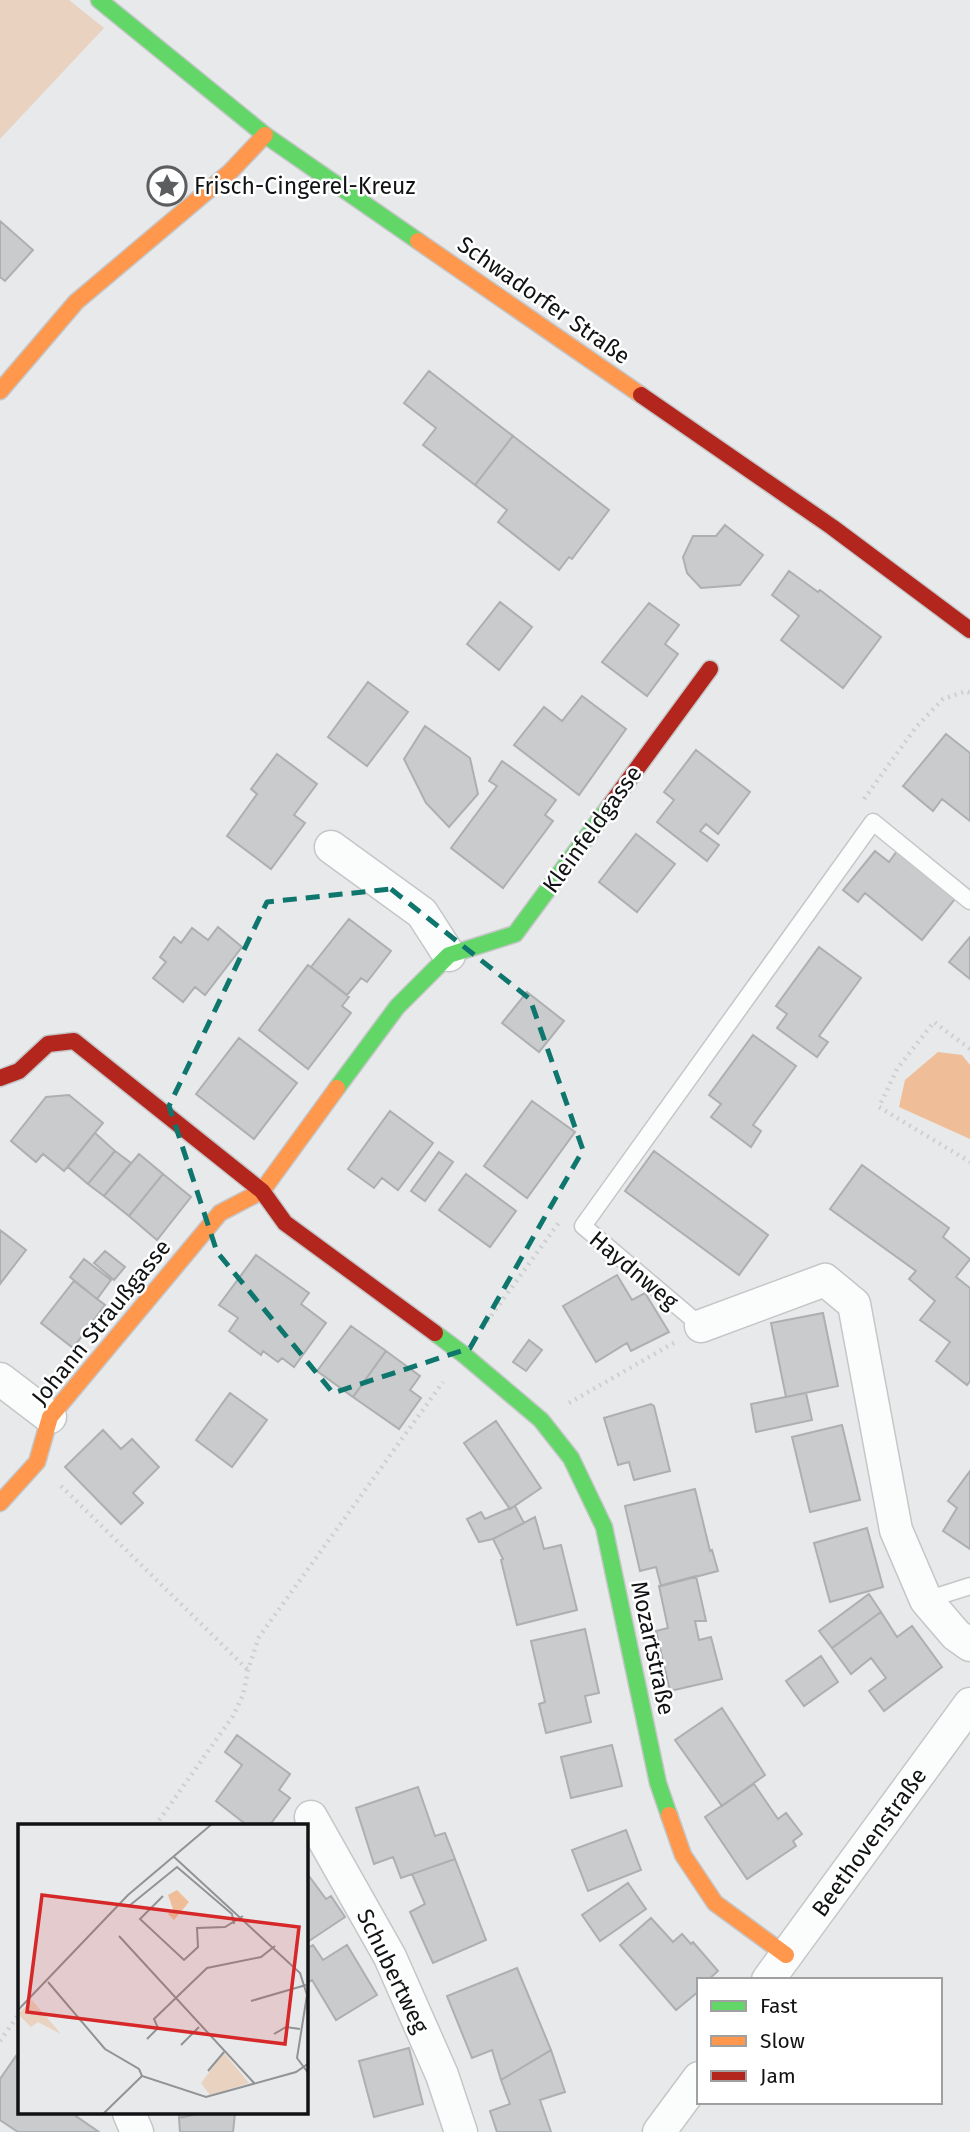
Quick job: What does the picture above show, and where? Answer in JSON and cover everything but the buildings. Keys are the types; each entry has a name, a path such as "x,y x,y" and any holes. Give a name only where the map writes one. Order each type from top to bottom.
{"street":[{"name":"Schwadorfer Straße","path":"99,0 265,135 832,527 970,630"},
{"path":"0,391 76,302 230,172 265,135"},
{"name":"Kleinfeldgasse","path":"262,1191 397,1007 449,954 514,934 710,669"},
{"path":"331,847 422,913 449,954"},
{"path":"0,1079 19,1071 48,1044 74,1041 262,1191 285,1223 463,1354"},
{"name":"Johann Straußgasse","path":"0,1503 37,1462 50,1417 220,1213 262,1191"},
{"name":"Haydnweg","path":"701,1326 825,1280 855,1304 896,1530 926,1600 956,1635 970,1645"},
{"name":"Mozartstraße","path":"463,1354 541,1420 571,1458 604,1527 658,1783 683,1854 715,1903 777,1967"},
{"path":"0,1379 50,1417"},
{"name":"Beethovenstraße","path":"777,1967 970,1704"},
{"name":"Schubertweg","path":"311,1817 390,1957 442,2075 461,2132"},
{"path":"659,2132 697,2081"},
{"path":"129,2114 137,2132"}],"lane":[{"name":"Haydnweg","path":"701,1326 583,1226 873,822 970,901"},
{"path":"926,1600 970,1586"}],"path":[{"path":"860,805 916,727 943,699 966,691 970,693"},
{"path":"970,1049 934,1022 897,1069 879,1107 970,1162"},
{"path":"156,1824 233,1716 243,1695 259,1637 561,1219"},
{"path":"541,1420 701,1326"},
{"path":"37,1462 248,1670"},
{"path":"0,2041 18,2015"}],"highlighted area":[{"path":"391,889 530,999 583,1150 470,1348 333,1393 217,1252 169,1106 267,902"}],"shaded area":[{"path":"0,0 69,0 104,28 0,139"},
{"path":"938,1052 962,1055 970,1065 970,1139 899,1107 905,1080"}],"traffic: fast":[{"path":"99,0 265,135 418,241"},
{"path":"337,1088 397,1007 449,955 515,934 611,804"},
{"path":"435,1333 541,1420 571,1458 604,1527 658,1783 669,1815"}],"traffic: slow":[{"path":"0,391 76,302 230,172 265,135"},
{"path":"418,241 641,395"},
{"path":"0,1503 37,1462 50,1417 220,1213 262,1191 337,1088"},
{"path":"669,1815 683,1855 715,1903 786,1955"}],"traffic: jam":[{"path":"641,395 832,527 970,630"},
{"path":"611,804 710,669"},
{"path":"0,1078 19,1071 48,1044 74,1041 262,1191 285,1223 435,1333"}],"place":[{"name":"Frisch-Cingerel-Kreuz","path":"167,186"}]}
